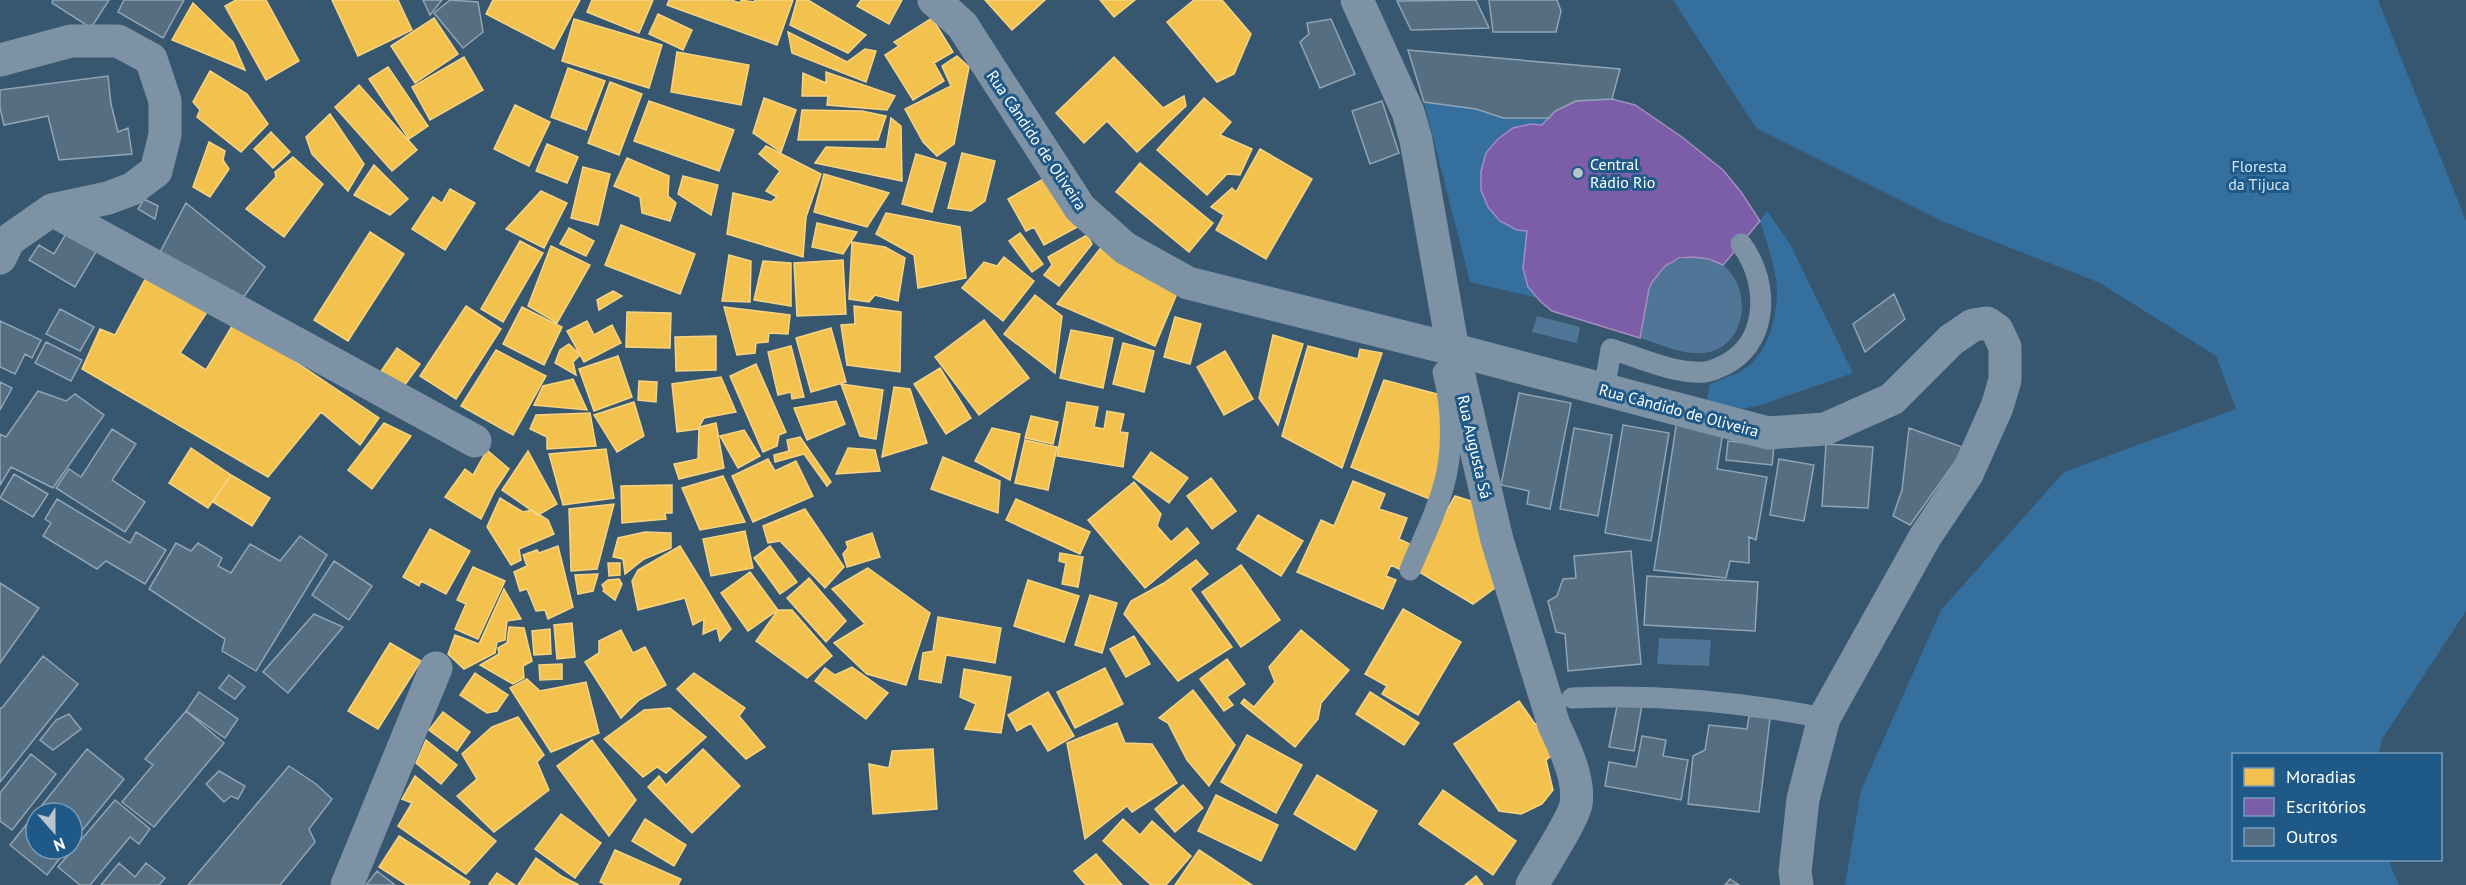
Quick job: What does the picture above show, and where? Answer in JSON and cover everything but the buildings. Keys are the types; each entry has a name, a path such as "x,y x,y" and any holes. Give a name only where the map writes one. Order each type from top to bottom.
{"street":[{"name":"Rua Cândido de Oliveira","path":"934,0 962,25 1080,208 1125,248 1188,283 1444,347 1768,433 1825,429 1892,399 1951,340 1973,324 1987,323 1997,330 2005,347 2005,380 1993,417 1967,474 1925,537 1824,718 1803,799 1795,872 1797,885"},
{"name":"Rua Augusta Sá","path":"1357,0 1411,122 1444,347 1497,540 1575,786 1576,807 1532,885"},
{"path":"0,60 71,41 118,41 151,59 165,101 165,135 156,171 132,189 108,198 52,210 9,240 0,258"},
{"path":"52,210 475,441"},
{"path":"347,885 436,668"}],"lane":[{"path":"1604,391 1611,349 1683,371 1706,372 1727,364 1742,354 1756,334 1760,317 1761,295 1756,273 1741,244"},
{"path":"1410,570 1443,488 1449,459 1444,347"},
{"path":"1572,698 1620,696 1775,708 1824,718"}],"green space":[{"name":"Floresta da Tijuca","path":"1673,0 2378,0 2466,221 2466,611 2382,739 2379,753 2232,753 2232,861 2388,861 2399,885 1845,885 1861,790 1941,610 2064,472 2236,409 2216,356 2100,283 1942,221 1756,128"},
{"path":"1424,102 1476,109 1503,118 1549,118 1542,125 1513,128 1498,139 1486,153 1481,171 1481,190 1517,230 1527,231 1525,275 1538,298 1470,282"},
{"path":"1767,211 1790,244 1853,373 1761,405 1726,410 1705,407 1710,384 1748,367 1759,355 1773,324 1777,302 1776,280 1760,221"}],"shaded area":[{"path":"1693,257 1709,259 1724,266 1733,277 1739,290 1742,303 1741,317 1729,341 1717,349 1695,353 1679,351 1640,338 1647,297 1657,275 1666,266 1678,260"},
{"path":"1537,316 1580,327 1577,343 1532,332"},
{"path":"1659,638 1711,640 1709,666 1657,664"}],"place":[{"name":"Central Rádio Rio","path":"1578,173"}]}
